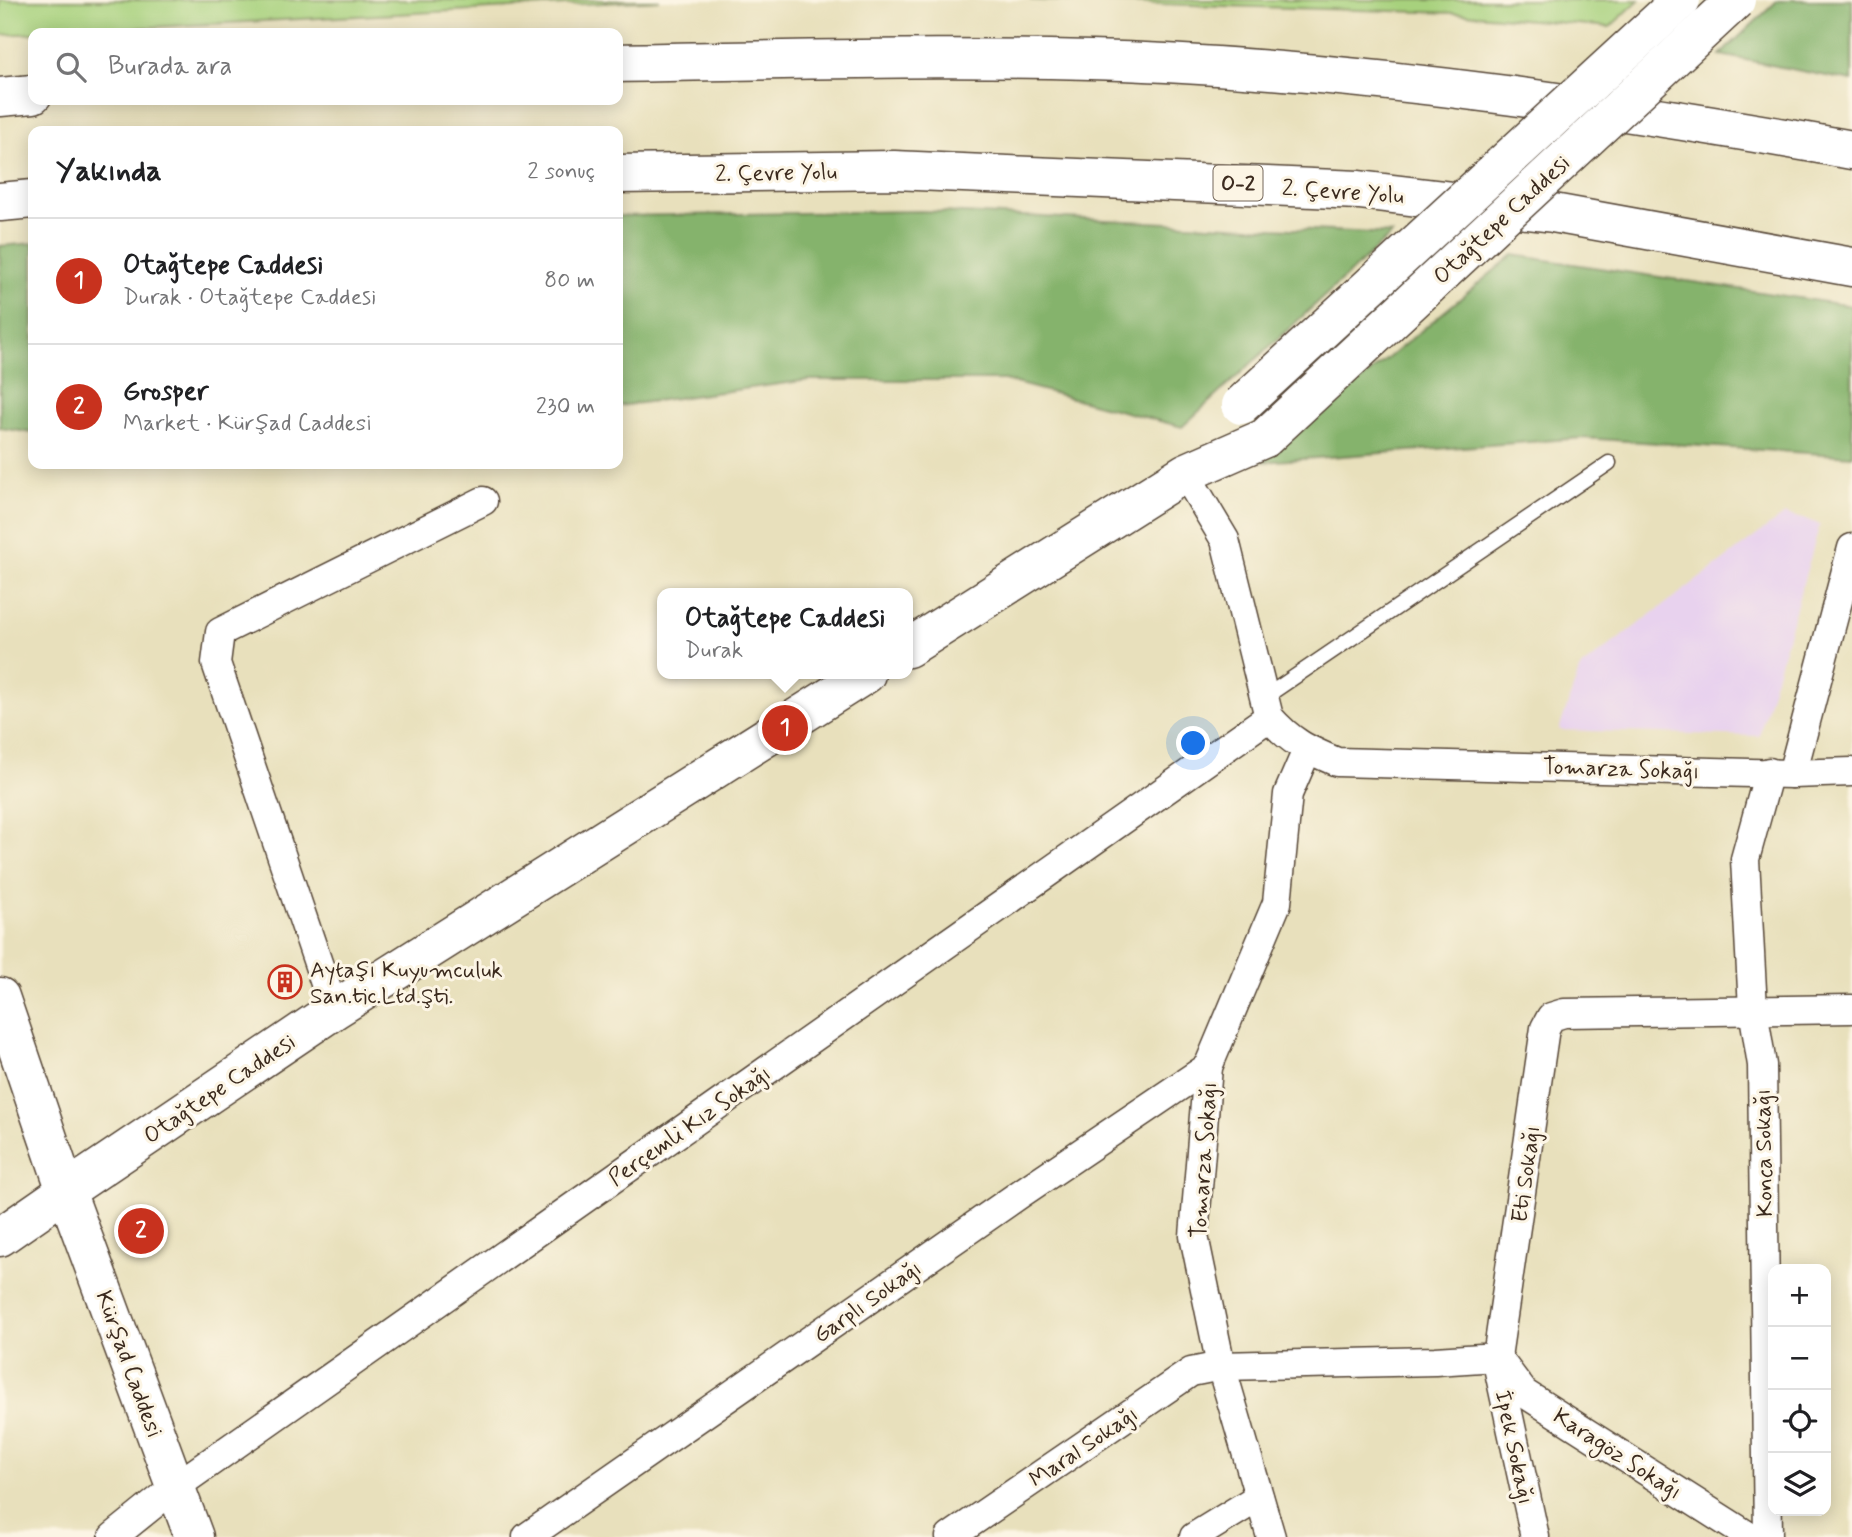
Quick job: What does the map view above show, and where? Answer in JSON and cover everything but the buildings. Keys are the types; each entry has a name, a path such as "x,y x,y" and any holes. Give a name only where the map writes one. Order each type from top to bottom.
{"main road":[{"name":"Otağtepe Caddesi","path":"1185,472 1241,405 1681,0"},
{"name":"Otağtepe Caddesi","path":"1185,472 1265,438 1736,0"},
{"path":"623,63 962,58 1166,63 1428,85 1663,116 1852,150"},
{"path":"0,97 28,94"},
{"name":"2. Çevre Yolu","path":"623,174 894,170 1359,190 1553,213 1852,267"},
{"path":"0,202 28,199"},
{"path":"913,645 1185,472"},
{"name":"Otağtepe Caddesi","path":"0,1237 334,1010 858,679"},
{"name":"Kürşad Caddesi","path":"0,997 9,1054 66,1191 194,1537"}],"street":[{"path":"1185,472 1225,540 1267,707"},
{"path":"334,1010 216,663 220,632 483,501"},
{"name":"Konca Sokağı","path":"1768,1537 1762,1065 1753,1009 1745,859 1781,773 1852,548"},
{"name":"Tomarza Sokağı","path":"1267,707 1288,738 1307,750 1337,762 1781,773 1852,772"},
{"name":"Perçemli Kız Sokağı","path":"113,1537 175,1487 1267,707"},
{"name":"Tomarza Sokağı","path":"1271,1537 1221,1366 1194,1236 1208,1067 1277,903 1288,794 1307,750"},
{"name":"Eti Sokağı","path":"1497,1357 1545,1028 1551,1017 1564,1013 1852,1009"},
{"name":"Garplı Sokağı","path":"527,1537 1020,1194 1208,1067"},
{"path":"1221,1366 1435,1362 1497,1357"},
{"name":"İpek Sokağı","path":"1497,1357 1506,1412 1535,1537"},
{"name":"Karagöz Sokağı","path":"1497,1357 1524,1393 1750,1537"},
{"name":"Maral Sokağı","path":"950,1537 1191,1372 1221,1366"},
{"path":"1194,1537 1259,1497"}],"lane":[{"path":"1267,707 1609,463"}],"shaded area":[{"path":"1785,514 1820,524 1759,736 1559,730 1580,668"}],"green space":[{"path":"0,0 660,0 132,28 28,28 28,34 0,35"},
{"path":"1030,0 1639,0 1610,27 1455,13"},
{"path":"1778,0 1852,0 1852,81 1720,55"},
{"path":"921,211 1392,234 1182,427 1004,380 809,380 623,405 623,216"},
{"path":"28,243 28,432 0,428 0,246"},
{"path":"1513,255 1852,306 1852,456 1583,438 1262,462"}],"place":[{"name":"Otağtepe Caddesi","path":"785,728"},
{"name":"Aytaşı Kuyumculuk San.tic.Ltd.Şti.","path":"285,982"},
{"name":"Grosper","path":"141,1231"}]}
